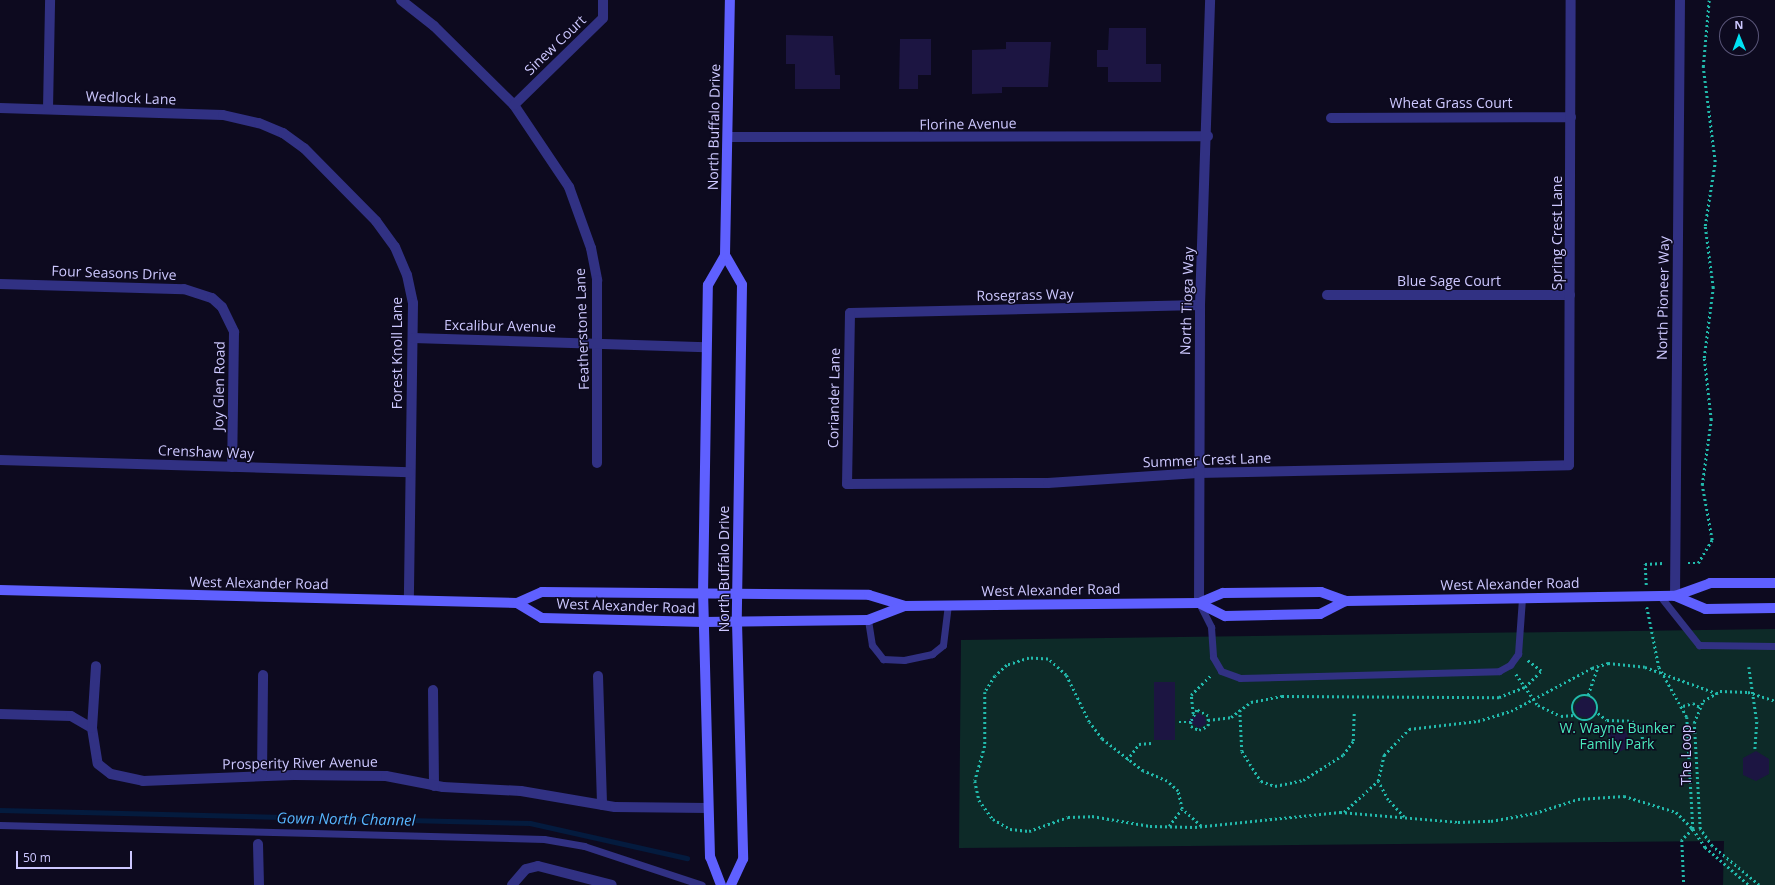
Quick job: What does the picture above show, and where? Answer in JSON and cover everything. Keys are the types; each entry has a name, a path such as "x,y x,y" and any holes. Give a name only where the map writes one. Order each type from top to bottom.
{"main road":[{"name":"North Buffalo Drive","path":"721,885 710,857 703,596 708,285 725,255 730,0"},
{"name":"North Buffalo Drive","path":"725,255 742,285 737,622 743,859 731,885"},
{"name":"West Alexander Road","path":"0,590 517,603 542,592 703,596 869,595 904,606 948,606 1199,603 1223,593 1321,592 1346,601 1675,596 1710,583 1775,583"},
{"name":"West Alexander Road","path":"1675,596 1705,609 1775,608"},
{"name":"West Alexander Road","path":"1199,603 1225,616 1320,614 1346,601"},
{"name":"West Alexander Road","path":"517,603 542,618 703,622 868,620 904,606"}],"street":[{"path":"48,109 50,0"},
{"name":"Featherstone Lane","path":"401,0 434,26 514,105 569,186 589,241 597,280 600,342 597,464"},
{"name":"Sinew Court","path":"514,105 603,18 603,0"},
{"name":"North Tioga Way","path":"1199,603 1198,473 1200,305 1208,136 1210,0"},
{"name":"Spring Crest Lane","path":"1569,465 1571,0"},
{"name":"North Pioneer Way","path":"1675,596 1674,563 1680,0"},
{"name":"Wedlock Lane","path":"0,108 223,115 259,123"},
{"name":"Wheat Grass Court","path":"1331,118 1571,117"},
{"name":"Forest Knoll Lane","path":"259,123 283,133 304,148 376,221 394,247 408,275 412,296 413,338 409,600"},
{"name":"Florine Avenue","path":"728,137 1208,136"},
{"name":"Four Seasons Drive","path":"0,284 184,289 212,298 222,308"},
{"name":"Blue Sage Court","path":"1327,295 1570,295"},
{"name":"Rosegrass Way","path":"850,313 1200,305"},
{"name":"Joy Glen Road","path":"222,308 234,332 232,467"},
{"name":"Coriander Lane","path":"847,484 850,313"},
{"name":"Excalibur Avenue","path":"413,338 600,342 706,347"},
{"name":"Crenshaw Way","path":"0,460 410,472"},
{"name":"Summer Crest Lane","path":"847,484 1048,482 1198,473 1569,465"},
{"name":"Prosperity River Avenue","path":"96,666 92,728 98,764 111,774 143,781 262,776 386,776 434,786 521,791 602,805 708,808"},
{"path":"262,776 263,676"},
{"path":"598,676 602,805"},
{"path":"433,690 434,786"},
{"path":"0,714 70,716 92,728"},
{"path":"258,844 259,885"},
{"path":"512,885 526,869 562,870 612,885"}],"lane":[{"path":"1660,596 1699,645 1775,646"},
{"path":"1199,603 1211,627 1213,657 1221,671 1240,678 1499,671 1510,665 1518,654 1522,598"},
{"path":"868,620 872,645 883,659 904,660 932,654 943,645 948,606"},
{"path":"0,825 544,839 584,846 702,885"}],"path":[{"path":"1684,885 1682,840 1693,829 1689,733 1683,706 1665,677 1647,624 1645,564 1698,563 1712,540 1702,485 1712,420 1704,358 1713,288 1705,226 1715,162 1703,67 1709,0"},
{"path":"1208,720 1231,717 1252,702 1282,696 1499,697 1525,687 1541,671 1527,661 1528,655"},
{"path":"1201,826 1182,809 1178,790 1127,760 1093,728 1066,675 1048,660 1029,658 1006,664 985,692 985,746 975,781 979,800 993,819 1010,829 1029,831 1068,817 1092,816 1168,826 1201,826 1344,812 1458,822 1491,821 1535,813 1578,799 1624,796 1676,812 1693,829 1705,847 1749,885"},
{"path":"1344,812 1378,781 1384,755 1409,729 1478,721 1534,700 1598,666 1608,663 1645,668 1665,677 1716,693 1734,690 1752,693 1775,701"},
{"path":"1510,665 1534,700 1561,716 1574,715"},
{"path":"1588,695 1598,666"},
{"path":"1749,667 1757,722 1756,752"},
{"path":"1193,714 1197,710 1208,716 1208,726 1199,730 1191,726 1190,722 1193,714 1191,695 1213,673 1210,668"},
{"name":"The Loop","path":"1716,693 1700,707 1694,723 1697,823 1712,846 1759,885"},
{"path":"1598,713 1590,722 1576,719 1571,705 1581,694 1595,697 1598,713 1607,720 1632,721 1640,727 1643,739"},
{"path":"1683,706 1693,703 1700,707"},
{"path":"1240,710 1242,751 1261,781 1275,786 1303,780 1343,755 1353,741 1354,710"},
{"path":"1179,722 1190,722"},
{"path":"1127,760 1139,744 1151,743"},
{"path":"1378,781 1388,800 1404,817"},
{"path":"1168,826 1182,809"}],"green space":[{"name":"W. Wayne Bunker Family Park","path":"1775,629 1775,885 1723,885 1724,841 959,848 961,640"}],"building":[{"path":"1109,28 1146,28 1146,64 1161,64 1161,82 1108,82 1108,67 1097,67 1097,50 1108,50"},
{"path":"786,35 833,36 835,75 840,75 840,89 795,89 795,64 786,64"},
{"path":"900,39 931,39 931,75 918,75 918,89 899,89"},
{"path":"1006,42 1051,42 1048,87 1002,87 1002,93 972,94 972,50 1006,49"},
{"path":"1154,682 1175,682 1175,740 1154,740"},
{"path":"1583,697 1593,699 1597,711 1589,718 1578,716 1574,706"},
{"path":"1199,713 1205,717 1206,724 1199,728 1187,721"},
{"path":"1621,723 1632,745 1617,753 1606,731"},
{"path":"1756,751 1769,759 1769,774 1756,781 1743,775 1743,758"}],"waterway":[{"name":"Gown North Channel","path":"0,810 530,823 687,858"}]}
